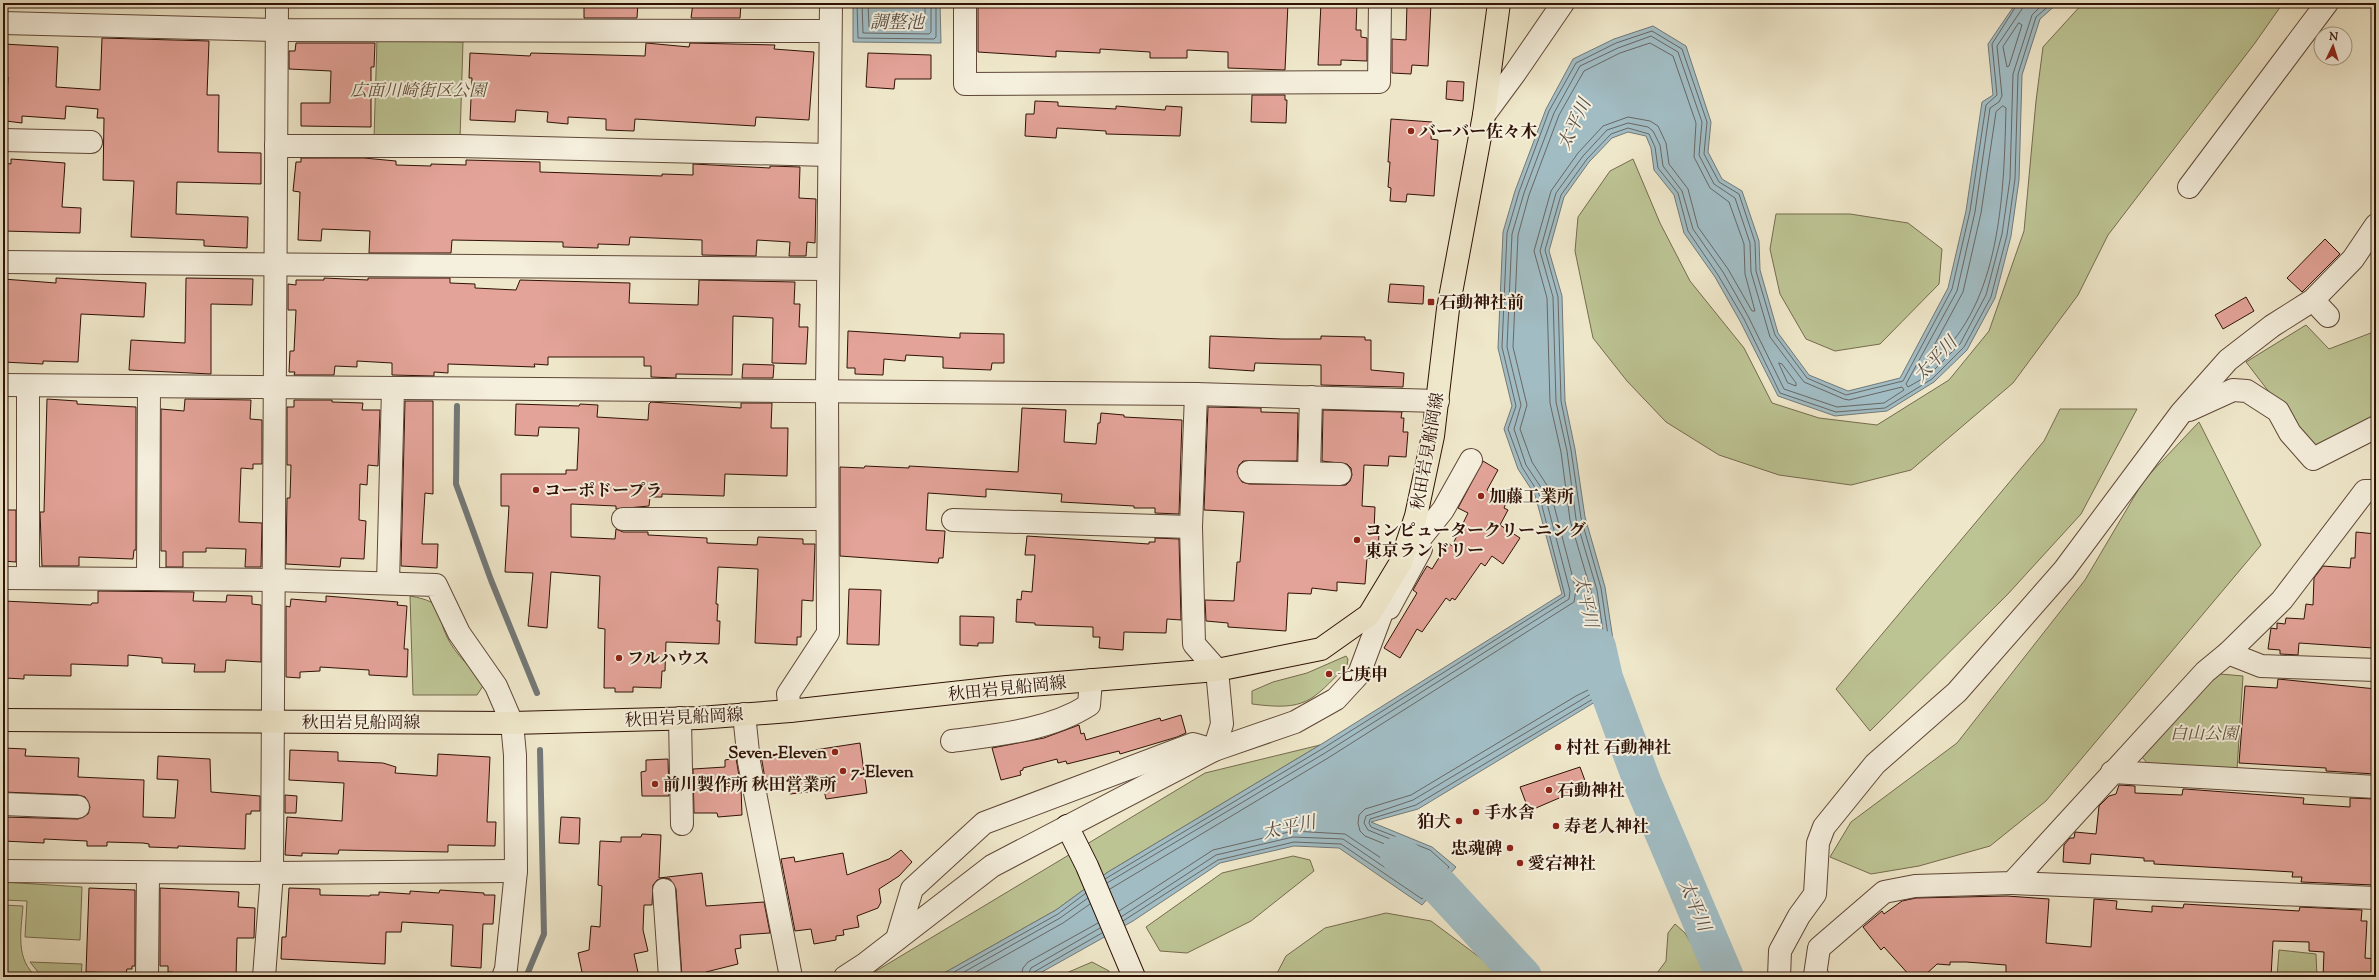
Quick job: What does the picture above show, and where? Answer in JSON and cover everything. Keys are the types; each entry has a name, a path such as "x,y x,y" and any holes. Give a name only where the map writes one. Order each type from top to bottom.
{"main road":[{"name":"秋田岩見船岡線","path":"3,720 512,723 680,718 790,711 1091,680 1217,670 1320,649 1368,615 1401,562 1416,516 1433,436 1448,309 1484,115 1499,3"}],"street":[{"path":"264,977 272,873 276,3"},
{"path":"790,711 788,694 828,633 826,392 831,3"},
{"path":"965,3 965,84 1379,82 1380,3"},
{"path":"1484,115 1563,3"},
{"path":"2189,187 2327,3"},
{"path":"3,23 276,30 830,31"},
{"path":"3,140 91,142"},
{"path":"276,146 459,146 829,155"},
{"path":"1779,977 1780,951 1799,916 1815,894 1818,843 1824,827 1875,764 1957,692 2059,576 2181,413 2228,360 2272,326 2313,300 2353,259 2376,225"},
{"path":"3,262 828,269"},
{"path":"2313,300 2328,316"},
{"path":"3,385 1196,394 1438,401"},
{"path":"28,386 28,578"},
{"path":"148,579 149,387"},
{"path":"388,583 393,388"},
{"path":"2181,413 2200,406 2233,390 2248,391 2278,411 2290,433 2313,459 2376,427"},
{"path":"1196,394 1191,527 1194,644 1217,670 1222,724 1214,750"},
{"path":"1309,473 1311,397"},
{"path":"1371,641 1442,510 1471,460"},
{"path":"1249,472 1340,474"},
{"path":"2012,883 2205,672 2228,653 2282,600 2365,490 2376,492"},
{"path":"845,977 992,866 1214,750 1295,722 1336,699 1359,674 1401,562 1442,510"},
{"path":"623,519 827,519"},
{"path":"953,520 1191,527"},
{"path":"3,578 273,580 436,585 459,633 496,686 512,723 515,755 516,871 506,970 503,977"},
{"path":"2228,653 2261,666 2376,670"},
{"path":"952,741 1012,733 1075,714 1089,705 1091,680"},
{"path":"744,714 749,762 791,977"},
{"path":"680,718 682,824"},
{"path":"897,939 912,888 984,823 1192,744 1214,750"},
{"path":"2112,772 2376,787"},
{"path":"3,804 78,807"},
{"path":"1067,826 1087,866 1134,977"},
{"path":"3,871 272,873 516,871"},
{"path":"147,977 148,873"},
{"path":"1818,977 1815,975 1819,948 1884,892 1915,886 2012,883 2376,898"},
{"path":"664,890 670,977"}],"green space":[{"path":"2083,3 2283,3 2255,43 2108,235 2078,295 2013,383 1911,470 1851,485 1779,475 1719,455 1666,422 1627,381 1593,338 1575,251 1578,217 1610,171 1633,159 1660,223 1690,281 1744,348 1772,403 1819,418 1877,425 1949,380 1989,331 2024,231 2036,101 2043,47"},
{"name":"広面川崎街区公園","path":"377,40 463,42 460,139 374,138"},
{"path":"1776,214 1850,214 1908,223 1942,249 1939,284 1880,344 1835,351 1806,339 1780,294 1770,249"},
{"path":"2306,325 2329,349 2376,331 2376,427 2319,457 2246,362"},
{"path":"2060,409 2137,409 2081,514 2007,595 1870,731 1836,689 2044,441"},
{"path":"2199,422 2261,545 2046,801 1990,846 1919,866 1871,874 1830,857 1851,822 1957,743 2085,580 2144,480"},
{"path":"410,596 430,602 438,609 443,628 450,643 464,661 485,683 477,695 413,695"},
{"path":"1346,656 1348,659 1347,665 1325,688 1306,701 1285,706 1252,704 1252,691 1273,682 1307,673"},
{"name":"白山公園","path":"2220,674 2243,676 2237,770 2148,764 2137,751 2204,683"},
{"path":"1320,745 1108,872 1056,910 937,977 866,977 1205,773"},
{"path":"1293,856 1310,860 1314,871 1251,921 1187,953 1160,951 1146,927 1222,873"},
{"path":"3,882 82,887 80,940 25,937 27,901 3,900"},
{"path":"3,905 23,906 21,935 22,954 30,970 37,977 3,977"},
{"path":"1386,913 1431,921 1490,965 1499,977 1275,977 1286,956 1325,928"},
{"path":"1675,924 1685,933 1711,977 1654,977 1666,961 1668,933"},
{"path":"2279,950 2316,954 2317,977 2277,977"},
{"path":"30,962 82,964 81,977 42,977"},
{"path":"1092,962 1109,971 1109,977 1057,977"}],"water":[{"name":"調整池","path":"853,3 940,3 941,43 853,42"},
{"path":"2016,3 2058,3 2040,19 2022,75 2019,180 2011,236 1995,298 1967,350 1934,382 1887,411 1835,416 1778,396 1740,321 1715,277 1684,233 1674,195 1654,170 1651,148 1646,136 1628,132 1612,138 1589,162 1564,197 1549,251 1562,296 1565,401 1575,449 1585,517 1605,587 1621,692 1595,702 1418,809 1371,822 1432,847 1456,867 1422,905 1339,848 1294,846 1220,863 1133,921 1033,977 937,977 1056,910 1108,872 1320,745 1562,594 1535,495 1518,469 1504,429 1512,406 1498,348 1503,232 1515,191 1546,109 1573,59 1614,39 1653,26 1686,46 1711,122 1708,152 1722,179 1742,191 1759,241 1760,270 1778,333 1809,375 1848,391 1900,378 1948,288 1966,211 1982,102 1993,95 1988,44"}],"building":[{"path":"584,3 638,3 637,18 584,18"},
{"path":"693,3 741,3 740,18 691,18"},
{"path":"978,3 1288,3 1285,70 1228,68 1228,52 1187,50 1187,58 1150,58 1150,52 1100,49 1100,53 1056,51 1056,57 978,52"},
{"path":"1321,3 1357,3 1356,30 1361,30 1361,37 1367,38 1367,61 1341,60 1341,65 1318,65"},
{"path":"1407,3 1431,3 1428,66 1412,65 1411,74 1392,73 1392,39 1406,40"},
{"path":"102,38 209,41 207,95 219,95 218,152 261,153 261,184 177,182 176,214 248,217 247,248 204,246 204,240 131,237 134,181 103,180 104,118 97,118 98,109 66,106 65,119 22,116 22,123 6,121 8,77 3,76 3,44 58,47 56,87 100,90"},
{"path":"296,43 375,43 374,67 371,67 371,127 301,126 301,103 330,103 331,71 289,69 289,51 295,51"},
{"path":"646,43 689,47 690,43 775,45 774,49 814,52 809,120 756,117 755,126 635,119 634,131 606,130 606,119 568,117 568,124 547,122 548,112 516,110 515,122 470,120 472,78 469,78 470,53 530,56 531,53 645,56"},
{"path":"868,53 931,55 931,79 895,79 894,89 866,87"},
{"path":"1447,81 1464,82 1463,101 1446,99"},
{"path":"1252,95 1285,95 1285,100 1287,100 1286,123 1251,122"},
{"path":"1035,101 1058,102 1058,106 1116,109 1116,106 1165,110 1166,106 1182,107 1180,136 1106,134 1106,131 1057,128 1056,138 1025,136 1026,114 1034,114"},
{"path":"1391,119 1432,122 1431,139 1438,140 1434,196 1407,194 1406,202 1390,201 1391,188 1388,187 1390,162 1388,162"},
{"path":"301,158 364,158 396,161 396,165 431,166 431,164 466,165 466,160 540,162 540,172 662,176 662,174 693,175 693,164 770,168 770,166 800,167 799,198 816,199 815,243 807,242 806,256 789,256 790,242 757,240 756,256 702,255 702,240 630,237 629,245 598,244 598,248 563,247 563,242 452,240 451,253 369,253 370,231 322,229 321,241 298,240 300,192 293,191 296,162 301,162"},
{"path":"11,159 65,163 62,207 81,208 80,233 3,231 3,163 11,164"},
{"path":"2325,239 2340,254 2302,292 2287,278"},
{"path":"56,278 146,283 144,317 81,314 78,362 43,361 43,364 3,362 3,279 56,283"},
{"path":"186,278 253,279 252,305 211,304 211,374 129,370 131,340 185,343"},
{"path":"324,278 368,280 368,278 450,278 450,283 475,284 475,288 516,290 520,280 630,283 629,303 698,305 699,280 795,282 794,304 800,304 799,327 808,327 806,364 772,363 773,318 733,316 732,375 676,374 676,378 651,377 651,366 644,366 644,357 548,357 548,365 534,364 535,367 448,364 448,373 434,372 434,376 392,375 392,363 357,361 357,367 335,366 334,375 294,375 295,372 289,372 290,351 294,351 296,310 288,310 288,284 296,285 296,280 324,280"},
{"path":"1390,284 1424,286 1423,304 1388,302"},
{"path":"2246,297 2254,311 2223,329 2215,315"},
{"path":"848,331 960,338 960,333 1004,334 1004,363 992,363 991,370 943,368 943,357 906,355 905,361 884,359 883,375 855,374 855,368 847,368"},
{"path":"1210,336 1282,339 1321,339 1321,336 1365,337 1365,340 1371,340 1371,370 1404,373 1403,387 1321,385 1321,365 1255,363 1254,371 1209,368"},
{"path":"743,364 774,365 773,378 742,378"},
{"path":"47,399 77,401 77,404 136,407 136,550 134,550 133,559 79,557 79,566 42,566 40,512 44,512"},
{"path":"185,399 251,400 250,419 262,420 262,464 253,464 253,469 241,468 239,522 262,523 261,567 245,567 246,549 206,548 206,552 183,552 183,567 166,567 166,551 161,551 161,409 184,411"},
{"path":"294,400 332,400 332,402 363,403 362,410 380,410 378,466 368,465 367,485 360,484 359,520 366,521 364,559 341,558 340,567 286,564 287,498 290,498 291,465 287,465 287,407 294,407"},
{"path":"405,401 433,401 433,494 425,493 422,544 438,544 437,568 401,566"},
{"path":"651,402 741,408 741,403 772,403 771,428 788,428 787,476 725,474 724,496 662,494 662,497 650,497 649,506 616,509 616,506 571,504 571,537 615,539 616,529 623,532 648,532 648,535 707,538 707,543 757,545 758,537 803,539 803,544 815,544 813,601 802,600 801,637 797,637 797,645 755,643 758,569 718,567 716,604 718,604 717,621 720,621 719,644 666,642 665,671 662,671 661,688 633,687 633,692 615,692 615,688 604,688 605,629 598,628 600,576 551,572 547,628 528,626 533,573 505,572 509,506 501,506 501,474 566,474 566,470 577,470 579,428 539,427 538,436 515,435 516,404 579,406 580,404 598,405 597,417 648,420 649,404"},
{"path":"1208,407 1261,408 1261,412 1298,413 1297,461 1243,461 1239,465 1237,472 1242,482 1249,484 1346,485 1350,481 1352,475 1351,468 1347,464 1322,461 1323,410 1402,412 1401,418 1404,418 1403,432 1408,432 1406,457 1389,456 1388,466 1364,465 1362,506 1375,507 1374,531 1379,531 1378,558 1367,558 1365,584 1337,582 1337,591 1312,588 1311,594 1288,593 1286,631 1228,627 1228,623 1206,621 1205,600 1234,601 1237,562 1240,562 1244,512 1204,510"},
{"path":"1022,408 1066,410 1064,442 1096,444 1098,423 1100,423 1101,413 1124,415 1124,417 1182,420 1179,514 1155,513 1155,508 1134,508 1134,506 1061,502 1062,494 986,489 986,497 928,493 926,530 945,531 943,558 939,558 938,563 840,556 840,467 864,468 865,466 909,468 909,466 1018,472"},
{"path":"1483,461 1498,470 1487,490 1507,501 1504,508 1508,510 1500,525 1520,538 1503,564 1492,556 1485,566 1481,563 1455,600 1452,598 1450,601 1446,598 1422,632 1417,629 1400,658 1384,648 1417,593 1413,590 1427,566 1432,569 1448,543 1452,546 1468,513 1458,508"},
{"path":"3,510 16,510 16,562 3,561"},
{"path":"2356,532 2376,534 2376,636 2374,636 2373,648 2299,643 2298,655 2280,654 2280,650 2268,649 2271,628 2277,629 2277,623 2285,624 2286,618 2304,619 2306,604 2313,605 2314,578 2323,566 2350,568 2351,558 2355,558"},
{"path":"1027,536 1149,544 1149,542 1155,542 1155,538 1179,539 1181,620 1167,619 1166,633 1124,632 1123,650 1099,648 1100,637 1093,637 1093,627 1035,625 1035,623 1016,622 1017,599 1021,600 1022,591 1032,592 1035,555 1025,555"},
{"path":"849,589 881,590 879,645 847,644"},
{"path":"98,591 194,592 193,601 226,602 227,595 252,596 252,604 261,605 261,662 226,660 225,672 194,672 195,664 162,663 162,658 128,655 128,666 71,664 71,676 24,675 24,679 5,678 6,630 3,630 3,601 91,605 92,603 98,603"},
{"path":"326,596 398,602 397,605 407,606 404,649 408,649 407,677 369,675 369,670 320,667 320,671 300,672 300,678 286,677 286,606 290,607 291,599 326,602"},
{"path":"960,616 994,617 993,643 978,643 978,646 960,645"},
{"path":"2278,679 2376,689 2375,774 2326,771 2326,768 2239,763 2245,686 2277,688"},
{"path":"1181,715 1186,733 1177,737 1120,754 1119,751 1067,764 1066,761 1058,763 1057,759 1023,768 1023,770 1020,771 1021,775 1001,780 992,748 1044,738 1079,725 1081,734 1084,733 1086,740 1160,718 1161,721"},
{"path":"860,743 867,793 826,799 824,790 790,794 789,782 766,785 761,755 781,752 782,755"},
{"path":"3,748 26,749 25,756 79,758 78,777 144,780 143,817 175,818 178,780 157,779 158,756 210,759 211,792 260,796 260,811 251,811 251,814 246,814 245,849 178,846 178,848 149,847 149,844 143,843 107,842 107,846 87,846 87,841 44,839 44,843 3,841 3,817 78,819 88,814 90,807 85,797 78,795 3,792"},
{"path":"290,750 338,752 338,761 383,763 396,767 395,773 437,776 438,754 490,757 487,822 496,822 495,846 448,845 448,852 339,850 338,854 302,853 302,856 285,855 287,817 342,821 344,783 289,780"},
{"path":"736,758 741,788 742,815 718,817 717,813 694,813 693,769 725,767 725,760"},
{"name":"前川製作所 秋田営業所","path":"668,759 669,796 642,796 641,772 646,771 646,760"},
{"name":"石動神社","path":"1580,767 1587,786 1529,811 1520,787"},
{"path":"2119,785 2135,786 2135,793 2182,795 2183,789 2185,789 2304,798 2303,804 2350,807 2350,798 2375,799 2376,854 2374,885 2301,882 2302,877 2292,877 2293,872 2154,864 2154,861 2144,861 2144,858 2091,854 2090,864 2063,862 2064,845 2070,838 2074,838 2075,832 2096,834 2099,806 2109,796 2116,794"},
{"path":"285,795 297,796 296,813 285,813"},
{"path":"561,817 580,818 579,844 559,843"},
{"path":"642,834 661,835 659,878 702,873 706,906 764,902 770,933 740,935 741,948 735,949 738,964 706,972 706,977 682,977 676,889 670,879 663,878 657,880 653,885 652,905 644,905 643,930 648,951 634,954 639,977 583,977 578,953 589,950 591,926 600,927 602,886 598,885 600,841 621,842 621,837 641,837"},
{"path":"901,850 912,862 899,876 879,889 881,902 878,908 857,916 859,927 843,930 844,935 836,936 836,940 814,944 811,929 795,931 781,859 794,857 795,862 843,853 847,875 889,859"},
{"path":"89,888 135,890 135,966 132,966 132,969 127,969 126,973 86,972"},
{"path":"160,888 239,892 238,907 255,908 254,938 237,938 236,977 168,972 168,966 160,966"},
{"path":"289,888 320,889 320,895 370,896 379,895 379,892 410,894 410,891 439,893 440,890 495,895 493,924 483,924 481,968 451,966 453,925 402,922 401,932 386,932 385,964 281,959 282,937 286,937"},
{"path":"2007,896 2049,899 2046,943 2091,947 2094,899 2117,901 2116,909 2152,912 2152,906 2183,908 2184,904 2299,911 2300,907 2362,910 2361,921 2367,921 2365,958 2376,959 2376,977 2323,977 2324,952 2309,951 2309,942 2273,941 2271,977 2121,977 2075,974 2075,977 2024,977 2024,975 2006,974 2006,965 1950,962 1950,965 1937,964 1923,977 1911,977 1884,947 1881,950 1863,927 1882,911 1884,914 1902,901 1916,898"}],"waterway":[{"path":"457,406 456,484 491,580 537,693"},
{"name":"太平川","path":"1597,647 1604,678 1643,784 1725,977"},
{"path":"526,977 544,934 540,750"},
{"name":"太平川","path":"1399,855 1439,886 1523,977"}],"place":[{"name":"バーバー佐々木","path":"1411,131"},
{"name":"石動神社前","path":"1431,302"},
{"name":"コーポドープラ","path":"536,490"},
{"name":"加藤工業所","path":"1481,496"},
{"name":"コンピュータークリーニング 東京ランドリー","path":"1357,540"},
{"name":"フルハウス","path":"619,658"},
{"name":"七庚申","path":"1329,674"},
{"name":"村社 石動神社","path":"1558,747"},
{"name":"Seven-Eleven","path":"835,752"},
{"name":"7-Eleven","path":"843,771"},
{"name":"前川製作所 秋田営業所","path":"655,784"},
{"name":"石動神社","path":"1549,790"},
{"name":"手水舎","path":"1476,812"},
{"name":"狛犬","path":"1459,821"},
{"name":"寿老人神社","path":"1556,826"},
{"name":"忠魂碑","path":"1510,848"},
{"name":"愛宕神社","path":"1520,863"}]}
